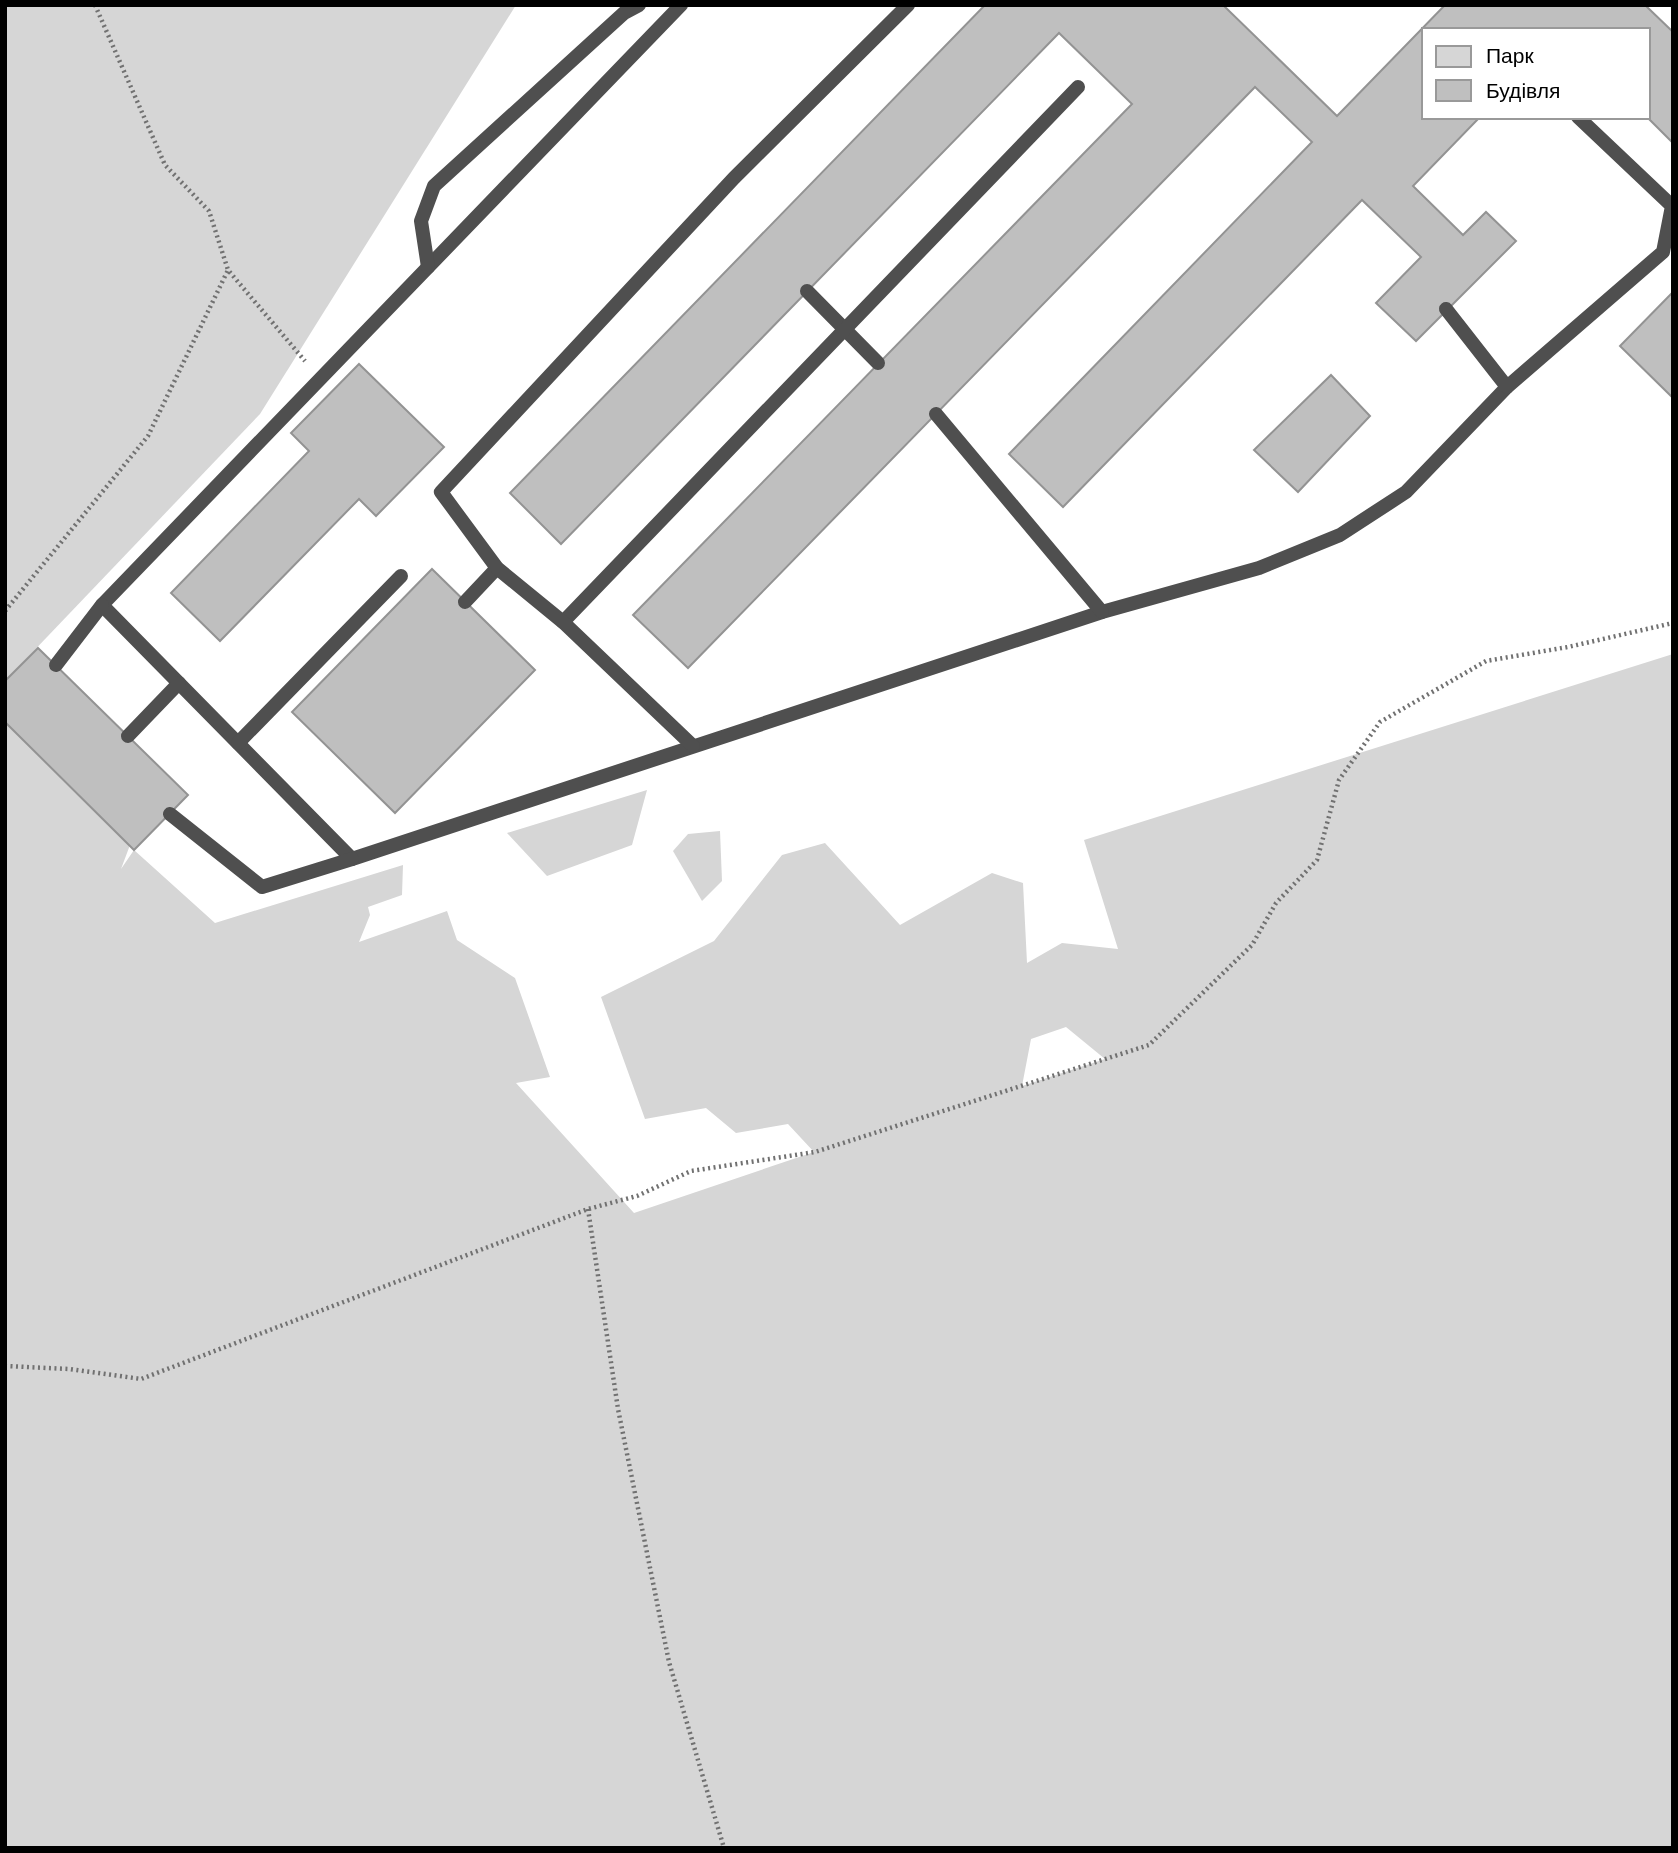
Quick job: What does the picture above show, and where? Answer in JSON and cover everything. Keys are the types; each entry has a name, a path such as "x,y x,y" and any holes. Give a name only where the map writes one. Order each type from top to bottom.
{"lane":[{"path":"428,267 421,221 434,186 624,13 639,5"},
{"path":"56,666 102,605 681,5"},
{"path":"693,746 563,622 497,568 441,492 734,178 908,5"},
{"path":"563,622 1079,88"},
{"path":"170,814 262,887 1102,612 1259,568 1340,535 1406,492 1507,387 1663,251 1672,206 1580,119"},
{"path":"807,291 878,363"},
{"path":"1446,309 1507,387"},
{"path":"936,414 1102,612"},
{"path":"465,602 497,568"},
{"path":"238,743 401,576"},
{"path":"102,605 352,859"},
{"path":"128,736 179,683"}],"path":[{"path":"95,5 165,165 209,211 228,270 320,379"},
{"path":"5,611 148,436 228,270"},
{"path":"5,1366 69,1369 141,1379 588,1209 637,1196 691,1171 815,1152 1149,1045 1252,945 1276,903 1317,860 1339,780 1380,722 1486,661 1568,647 1673,623"},
{"path":"588,1209 618,1409 668,1662 724,1848"}],"green space":[{"path":"5,5 516,5 260,414 5,681"},
{"path":"1673,654 1673,1848 5,1848 5,722 130,845 121,869 134,850 215,923 403,865 402,895 368,907 370,915 359,942 447,911 457,940 515,978 550,1077 516,1083 634,1213 814,1152 788,1124 736,1133 706,1108 645,1119 601,997 714,941 782,855 825,843 900,925 992,873 1023,883 1027,963 1062,943 1118,949 1084,840","holes":["1066,1027 1105,1059 1022,1086 1031,1039"]},
{"path":"647,790 632,845 547,876 507,833"},
{"path":"720,831 722,881 702,901 673,851 688,834"}],"building":[{"path":"985,5 1223,5 1337,116 1422,29 1422,119 1478,119 1413,186 1463,235 1486,212 1516,241 1416,341 1376,303 1421,257 1362,200 1063,507 1009,454 1312,142 1255,87 688,668 633,615 1132,104 1059,33 561,544 510,493"},
{"path":"1445,5 1645,5 1673,32 1673,143 1649,119 1650,28 1423,28"},
{"path":"1673,292 1673,394 1671,396 1620,346"},
{"path":"359,364 444,447 376,516 359,499 220,641 171,593 309,451 291,433"},
{"path":"1331,375 1370,416 1298,492 1254,450"},
{"path":"432,569 535,670 395,813 292,712"},
{"path":"38,648 188,795 134,850 5,722 5,681"}]}
